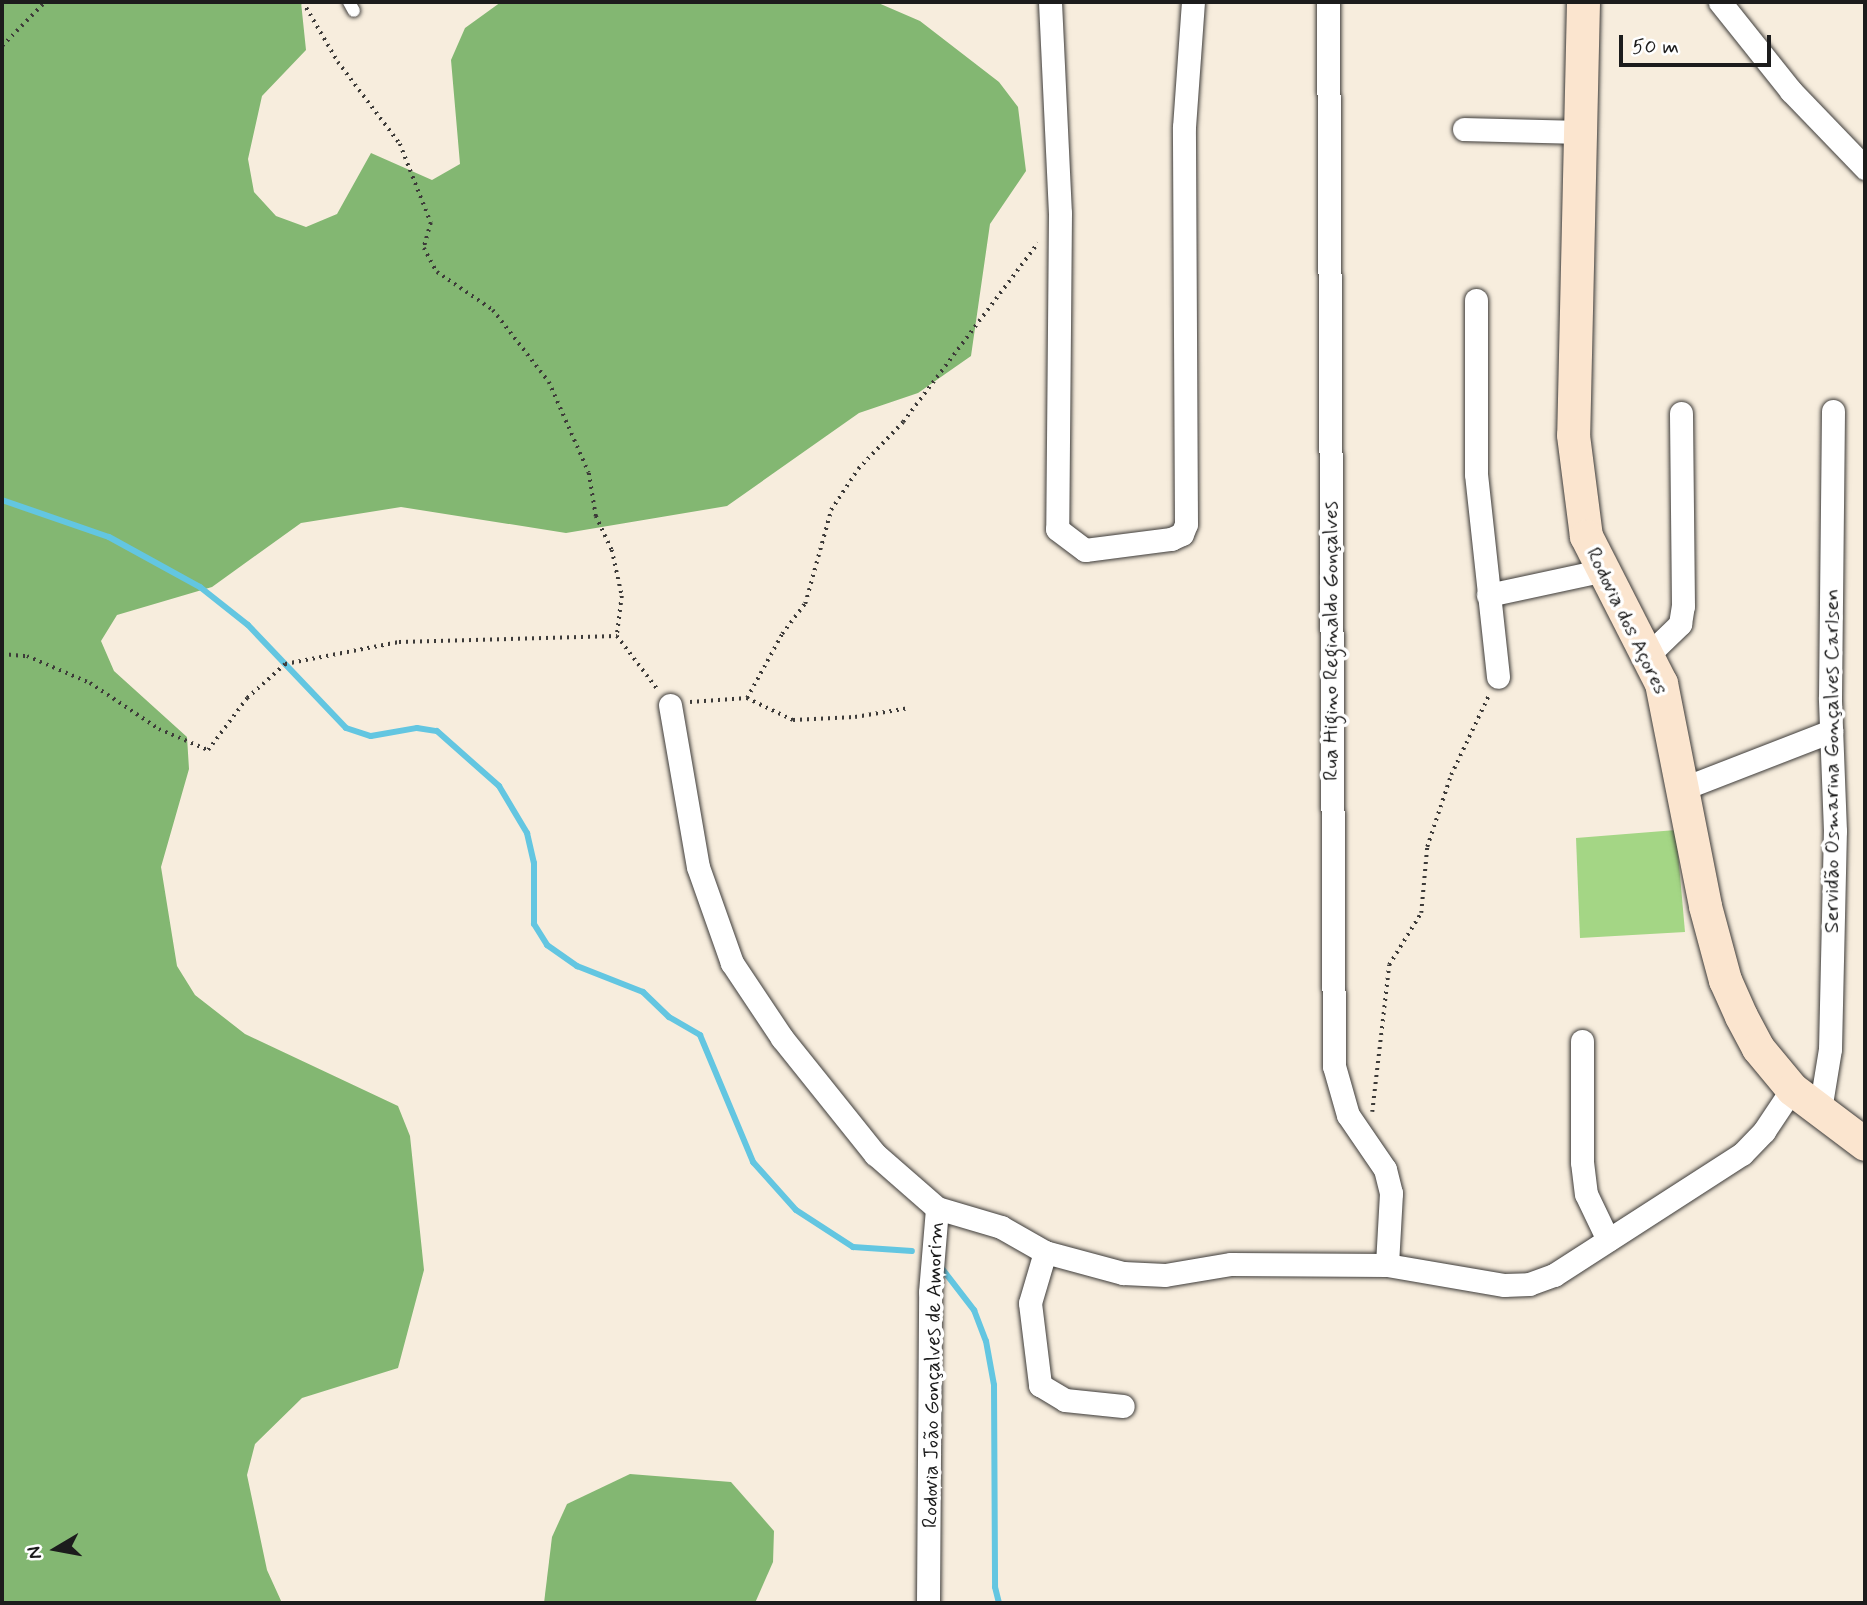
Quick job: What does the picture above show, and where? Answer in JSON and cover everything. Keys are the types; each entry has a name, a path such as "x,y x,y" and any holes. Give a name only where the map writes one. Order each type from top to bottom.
{"street":[{"path":"1050,2 1060,213 1057,529 1085,550 1171,539 1182,534 1186,524 1184,127 1193,2"},
{"name":"Rua Higino Reginaldo Gonçalves","path":"1328,2 1334,1066 1348,1115 1385,1169 1391,1193 1387,1265"},
{"name":"Rodovia dos Açores","path":"1583,2 1574,459 1583,526 1600,571 1648,655 1669,710 1705,906 1725,980 1758,1048 1792,1089 1865,1144"},
{"path":"1720,2 1791,91 1865,168"},
{"path":"1464,129 1580,132"},
{"path":"1476,300 1473,416 1498,677"},
{"name":"Servidão Osmarina Gonçalves Carlsen","path":"1820,1110 1830,1049 1835,831 1831,731 1833,411"},
{"path":"1648,655 1680,624 1683,606 1681,413"},
{"path":"1488,594 1600,571"},
{"path":"670,705 698,867 732,963 782,1038 876,1154 937,1208"},
{"path":"1684,788 1831,731"},
{"path":"1582,1041 1581,1162 1586,1194 1608,1240"},
{"name":"Rodovia João Gonçalves de Amorim","path":"928,1601 930,1292 937,1208 1001,1227 1045,1252 1123,1273 1165,1275 1230,1264 1387,1265 1504,1285 1529,1284 1554,1275 1742,1154 1764,1132 1792,1089"},
{"path":"1045,1252 1030,1303 1040,1385 1065,1400 1123,1406"}],"path":[{"path":"2,46 45,2"},
{"path":"303,2 338,62 400,144 431,223 424,248 437,272 492,310 549,382 589,473 596,516 612,550 622,596 617,636 670,705 713,698 747,698 793,720 855,717 909,708"},
{"path":"747,698 782,634 805,604 831,510 844,489 903,422 1060,213"},
{"path":"2,654 27,656 90,683 159,729 208,750 247,698 285,664 399,642 617,636"},
{"path":"1368,1144 1389,965 1421,913 1427,847 1451,775 1498,677"}],"green space":[{"path":"2,2 301,2 306,50 262,96 248,159 254,192 276,216 306,227 337,214 371,153 432,180 460,164 451,60 465,28 501,2 876,2 920,21 999,82 1018,107 1026,171 990,224 971,356 918,393 859,413 727,506 566,533 401,507 301,523 212,587 117,615 101,641 114,671 187,737 189,769 161,867 177,966 195,995 245,1034 398,1106 410,1136 424,1270 398,1368 302,1398 255,1444 247,1475 267,1570 282,1603 2,1603"},
{"path":"1676,830 1685,932 1580,938 1576,838"},
{"path":"630,1474 731,1482 774,1531 773,1562 755,1603 544,1603 552,1537 567,1504"}],"waterway":[{"path":"2,500 109,537 200,587 248,625 346,728 371,736 417,728 437,731 499,786 527,833 534,863 534,924 547,945 577,966 643,992 669,1017 700,1035 753,1162 796,1210 853,1247 912,1251"},
{"path":"940,1266 974,1310 986,1341 994,1385 995,1587 999,1603"}]}
